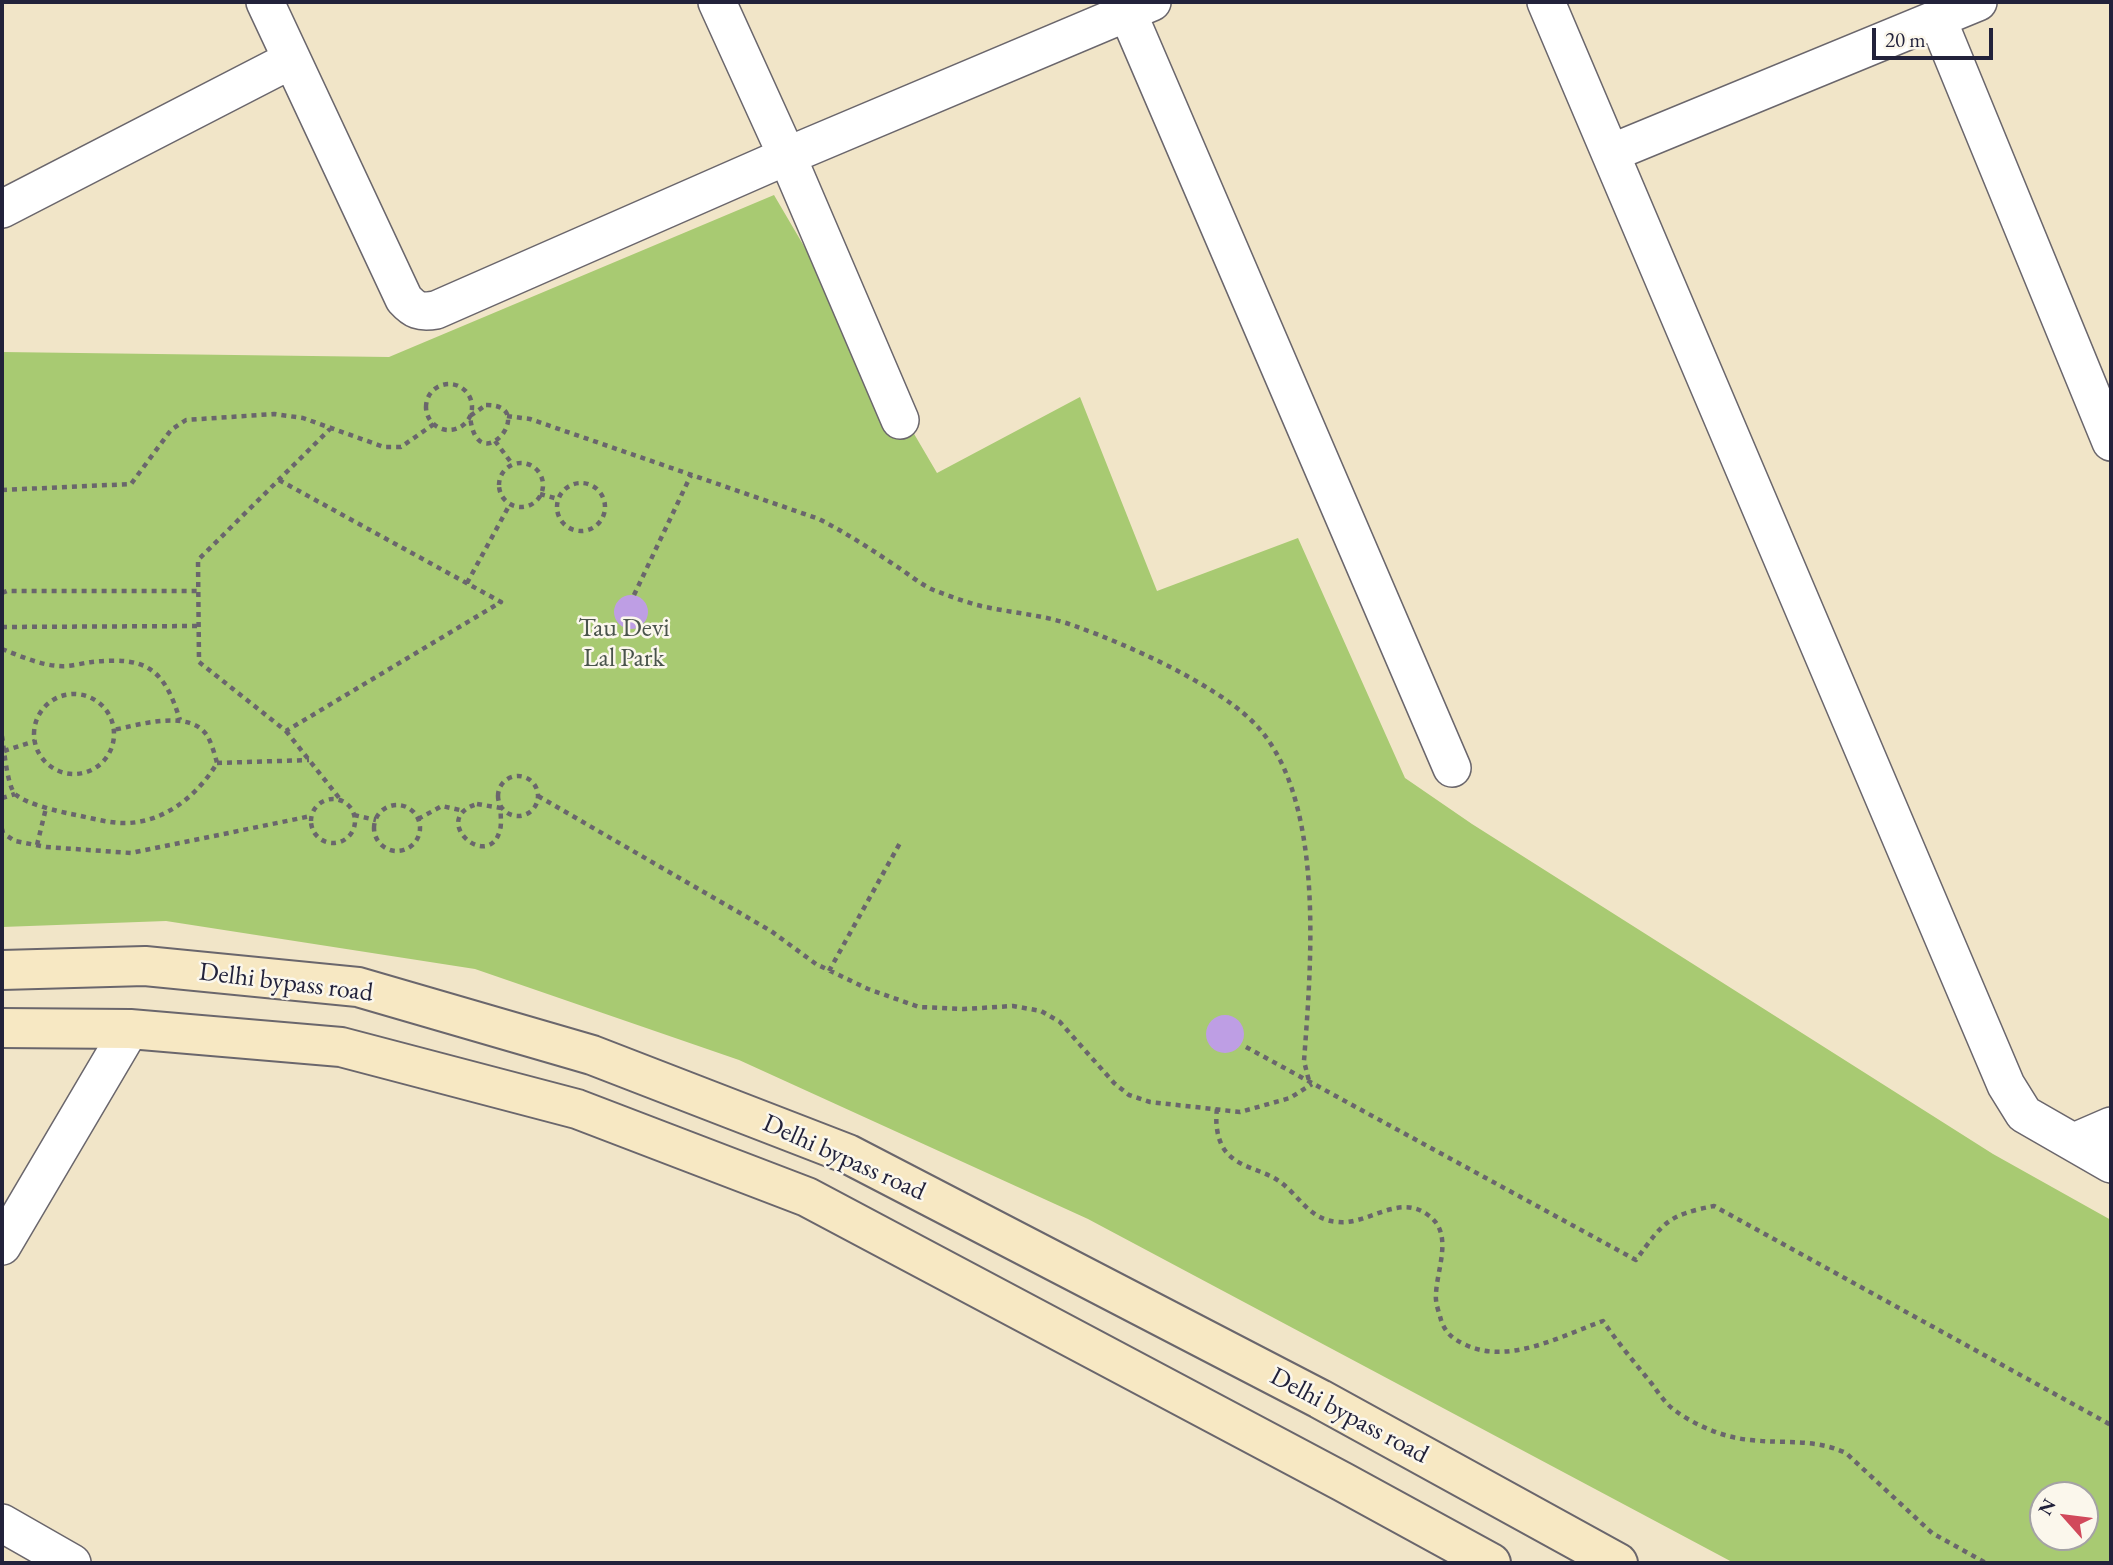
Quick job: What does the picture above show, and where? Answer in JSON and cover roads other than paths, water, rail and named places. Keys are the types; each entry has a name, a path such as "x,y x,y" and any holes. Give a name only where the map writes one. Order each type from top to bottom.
{"main road":[{"name":"Delhi bypass road","path":"2,970 145,966 358,988 592,1055 848,1154 1320,1399 1618,1563"},
{"name":"Delhi bypass road","path":"2,1028 130,1029 341,1047 577,1109 807,1197 1331,1475 1491,1563"}],"street":[{"path":"265,2 404,299 413,309 423,312 436,310 1134,5 1452,768"},
{"path":"717,2 787,156 900,420"},
{"path":"1546,2 2006,1085 2024,1114 2111,1164"},
{"path":"1611,153 1978,2"},
{"path":"1937,19 2111,442"},
{"path":"2,209 291,60"},
{"path":"2,1246 130,1029"},
{"path":"2074,1142 2111,1126"},
{"path":"2,1522 72,1563"}],"park label":[{"name":"Tau Devi Lal Park","path":"624,644"}]}
